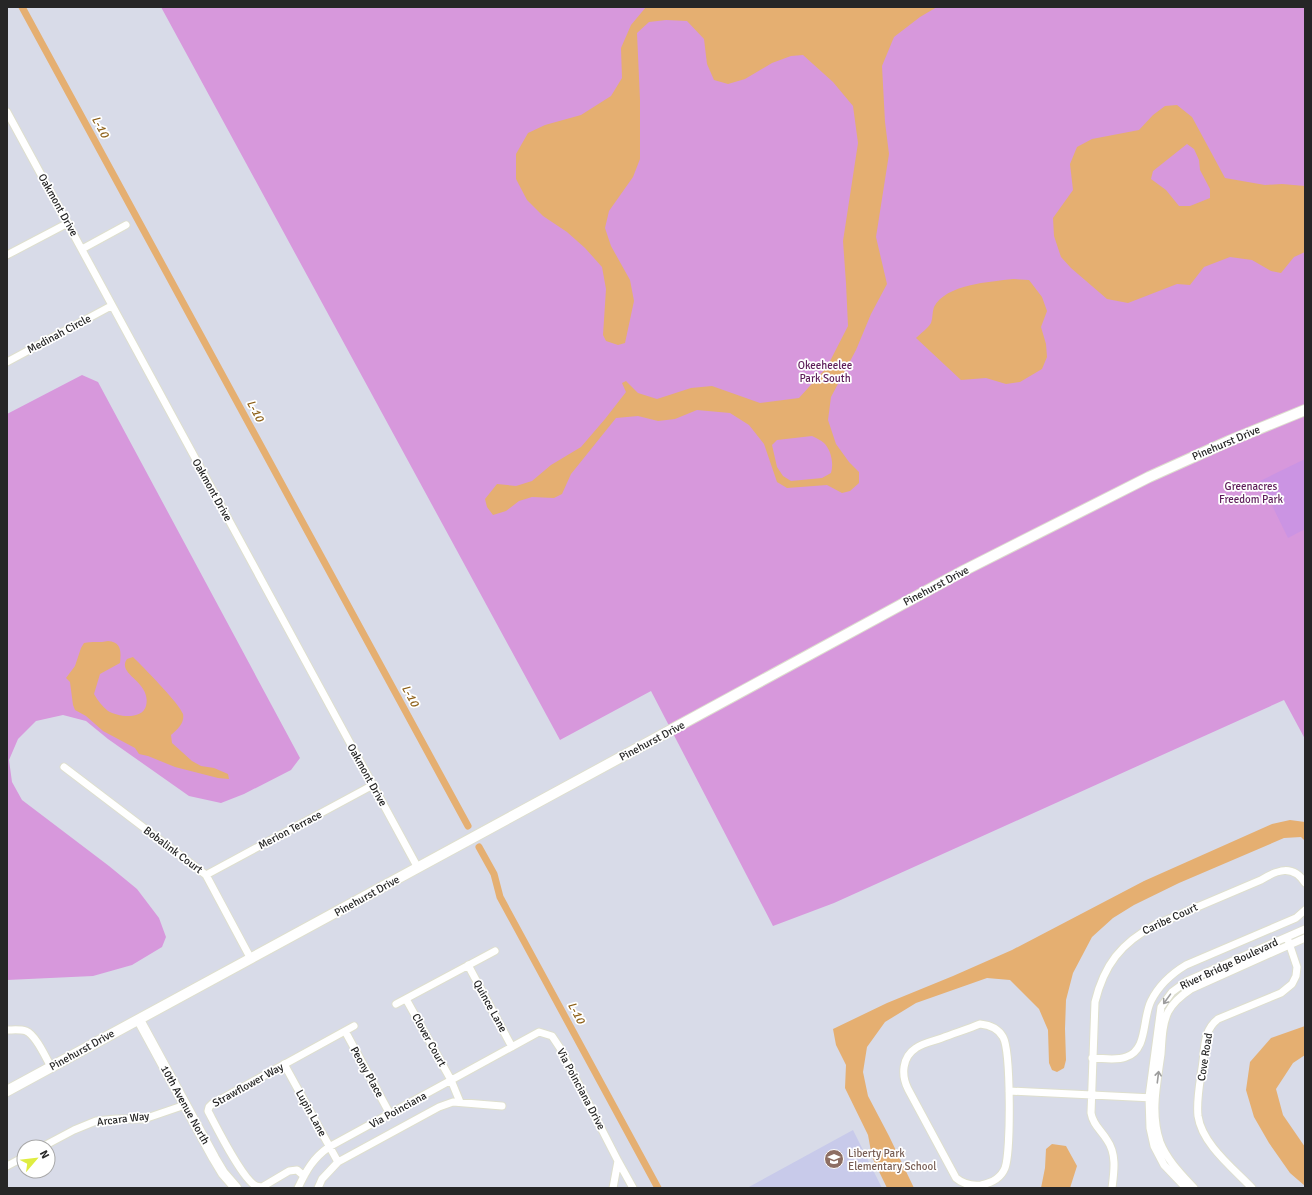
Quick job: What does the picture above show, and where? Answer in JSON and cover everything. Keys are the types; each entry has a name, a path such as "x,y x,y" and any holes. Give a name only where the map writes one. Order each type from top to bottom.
{"street":[{"name":"Oakmont Drive","path":"7,112 82,249 111,306 418,868"},
{"path":"7,255 68,223"},
{"path":"82,249 126,226"},
{"name":"Medinah Circle","path":"7,362 111,306"},
{"name":"Pinehurst Drive","path":"7,1091 965,570 1149,476 1223,443 1305,410"},
{"name":"Bobalink Court","path":"64,768 206,875 251,959"},
{"name":"Merion Terrace","path":"206,875 373,785"},
{"name":"Caribe Court","path":"1112,1188 1114,1176 1112,1152 1106,1139 1094,1123 1091,1114 1094,1015 1098,988 1108,967 1118,952 1131,939 1154,925 1261,880 1274,872 1292,872 1300,877 1305,883"},
{"path":"1092,1058 1121,1058 1130,1056 1135,1052 1142,1040 1150,1002 1162,984 1177,970 1296,918 1305,910"},
{"name":"River Bridge Boulevard","path":"1186,1188 1164,1165 1154,1146 1150,1128 1161,1007 1169,995 1187,981 1305,929"},
{"name":"Cove Road","path":"1252,1188 1208,1141 1200,1125 1198,1107 1205,1039 1208,1030 1218,1019 1281,992 1292,984 1296,976 1297,966 1287,936"},
{"name":"River Bridge Boulevard","path":"1194,1188 1170,1160 1160,1142 1155,1122 1152,1097 1164,1026 1169,1011 1178,998 1191,989 1305,938"},
{"path":"396,1004 495,950"},
{"name":"Quince Lane","path":"468,966 512,1047"},
{"name":"Clover Court","path":"406,999 451,1080"},
{"name":"10th Avenue North","path":"139,1020 214,1158 223,1173 236,1188"},
{"path":"980,1024 985,1024 998,1030 1006,1042 1009,1091 1008,1152 1005,1168 1000,1176 992,1181 979,1185 970,1185 959,1181 950,1169 905,1085 904,1068 909,1055 918,1046 980,1024"},
{"name":"Strawflower Way","path":"304,1176 297,1170 290,1171 262,1187 256,1186 240,1168 229,1150 208,1111 209,1107 354,1026"},
{"path":"7,1030 28,1031 33,1036 51,1068"},
{"name":"Peony Place","path":"345,1031 390,1114"},
{"name":"Via Poinciana Drive","path":"512,1047 539,1032 552,1036 560,1048 633,1188"},
{"name":"Via Poinciana","path":"298,1188 316,1157 329,1147 512,1047"},
{"name":"Lupin Lane","path":"284,1064 338,1162"},
{"path":"451,1080 460,1102"},
{"path":"1009,1091 1152,1097"},
{"path":"318,1188 322,1179 338,1162 439,1107 453,1102 502,1106"},
{"name":"Arcara Way","path":"56,1140 96,1121 116,1118 144,1119 185,1105"},
{"path":"7,1166 16,1161"},
{"path":"613,1188 618,1161"}],"shaded area":[{"path":"646,7 937,7 920,17 894,37 882,66 885,122 889,154 876,237 887,284 871,314 856,350 831,397 828,420 836,444 849,462 859,472 859,483 850,491 842,493 827,485 787,488 777,482 764,444 749,425 730,413 697,410 675,419 658,421 638,416 616,418 571,474 562,494 554,498 532,497 519,501 506,511 493,515 487,507 485,499 497,484 516,486 532,481 551,465 581,447 626,392 622,383 626,381 638,393 657,399 691,388 712,386 760,403 799,398 827,367 848,326 843,241 858,143 853,106 833,82 803,55 791,56 772,63 745,79 728,84 714,80 707,64 704,39 687,21 666,20 649,22 637,33 640,100 640,159 633,177 609,211 605,228 611,246 630,280 634,301 625,343 618,345 606,341 603,335 606,289 602,267 585,248 567,232 543,216 527,200 516,179 516,154 528,133 545,125 581,115 611,96 622,78 621,48 631,25","holes":["812,436 823,442 828,449 832,461 831,473 822,478 791,481 783,476 777,467 772,445 777,440"]},
{"path":"1177,105 1192,117 1225,178 1265,185 1282,184 1305,186 1305,252 1294,257 1281,273 1271,271 1252,260 1230,257 1204,267 1190,285 1177,284 1128,303 1107,299 1071,268 1061,257 1054,236 1053,218 1073,190 1070,164 1077,147 1092,139 1139,130 1153,115 1165,106","holes":["1187,144 1194,149 1199,160 1200,170 1210,189 1210,198 1190,206 1179,206 1166,190 1151,179 1153,171"]},
{"path":"1013,279 1029,280 1042,297 1047,311 1041,327 1046,344 1047,357 1042,369 1020,382 1006,384 986,378 961,380 916,338 931,323 934,307 940,299 948,293 981,283"},
{"path":"1305,459 1305,529 1288,538 1260,481"},
{"path":"108,641 116,643 120,648 120,663 100,674 94,694 102,705 108,711 123,716 140,714 144,710 146,706 146,697 144,690 126,670 125,665 127,659 133,657 168,694 183,714 182,723 171,735 172,743 192,761 201,766 214,768 228,774 229,779 218,778 175,767 139,754 135,748 103,731 86,716 75,710 70,682 66,678 75,666 84,643"},
{"path":"1290,820 1305,822 1305,841 1301,837 1284,838 1179,883 1134,905 1113,918 1092,937 1073,973 1066,1000 1066,1060 1064,1068 1057,1072 1052,1070 1049,1063 1048,1030 1039,1009 1010,980 987,978 916,1003 885,1022 867,1047 863,1072 868,1096 914,1188 887,1188 872,1157 868,1135 845,1088 846,1065 836,1045 833,1029 887,1003 1012,950 1144,881 1272,824"},
{"path":"1305,1026 1305,1055 1293,1063 1276,1089 1283,1115 1305,1147 1305,1186 1290,1173 1269,1143 1254,1117 1246,1090 1250,1062 1271,1038"},
{"name":"Liberty Park Elementary School","path":"853,1130 882,1188 747,1188"},
{"path":"1052,1144 1066,1146 1077,1166 1070,1188 1041,1188 1045,1168 1046,1149"}],"green space":[{"name":"Okeeheelee Park South","path":"161,7 1305,7 1305,739 1284,700 834,903 773,926 651,691 560,740"},
{"path":"82,375 98,382 300,758 291,770 244,794 221,803 189,796 108,739 86,721 63,715 36,721 18,739 9,760 12,782 22,800 137,889 159,918 166,937 162,947 132,965 93,976 7,980 7,414"}],"waterway":[{"name":"L-10","path":"22,7 468,826"},
{"name":"L-10","path":"479,847 494,874 500,897 658,1188"}],"place":[{"name":"Liberty Park Elementary School","path":"834,1159"}],"park label":[{"name":"Greenacres Freedom Park","path":"1251,492"}]}
